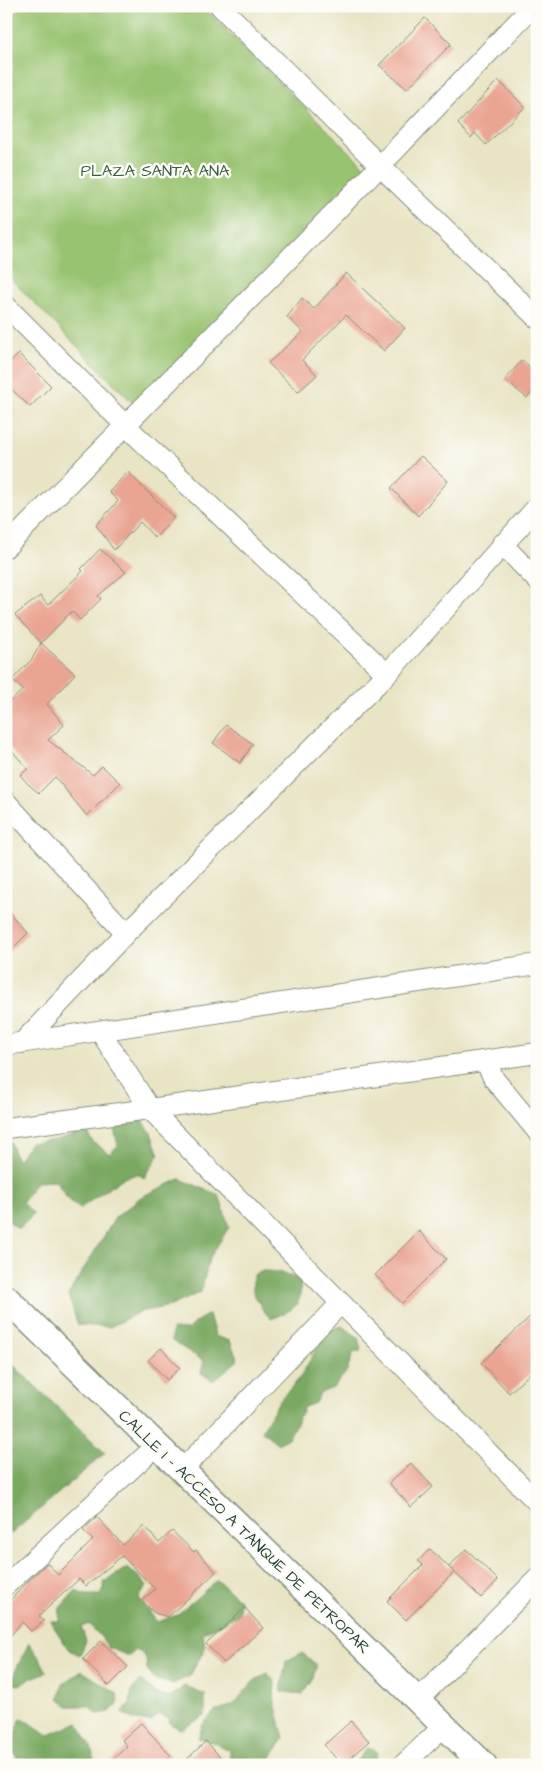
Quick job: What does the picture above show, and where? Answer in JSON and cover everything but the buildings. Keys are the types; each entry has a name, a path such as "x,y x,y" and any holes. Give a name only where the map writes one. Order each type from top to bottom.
{"street":[{"path":"220,6 380,166 537,318"},
{"path":"6,547 380,166 533,6"},
{"path":"6,306 126,426 387,674"},
{"path":"14,1044 387,674 537,507"},
{"path":"502,544 537,580"},
{"path":"6,802 126,933"},
{"path":"14,1044 537,964"},
{"path":"100,1031 150,1109 537,1502"},
{"path":"6,1128 537,1053"},
{"path":"485,1061 494,1078 536,1125"},
{"name":"CALLE 1 - ACCESO A TANQUE DE PETROPAR","path":"6,1298 484,1765"},
{"path":"182,1470 340,1304"},
{"path":"6,1585 156,1446"},
{"path":"418,1700 537,1579"},
{"path":"403,1765 444,1726"}],"green space":[{"name":"PLAZA SANTA ANA","path":"22,6 202,6 365,167 135,405 6,274 6,22"},
{"path":"123,1118 143,1121 151,1133 159,1155 144,1178 138,1174 123,1178 79,1209 66,1197 56,1181 36,1182 22,1203 34,1214 19,1229 6,1219 6,1142 10,1142 17,1161 30,1143 56,1140 86,1131 93,1142 110,1154 118,1145 114,1129"},
{"path":"180,1179 219,1195 229,1227 209,1259 201,1292 171,1306 139,1312 110,1327 78,1325 68,1295 115,1218 141,1197"},
{"path":"263,1271 282,1272 300,1280 301,1289 298,1302 291,1309 271,1319 263,1310 253,1292 253,1275"},
{"path":"209,1314 215,1336 230,1341 238,1360 213,1381 201,1373 204,1361 172,1341 172,1329 187,1330 195,1322"},
{"path":"342,1326 358,1337 361,1351 353,1353 347,1371 333,1388 320,1393 315,1403 304,1407 289,1437 278,1444 262,1431 279,1401 299,1379 317,1348 324,1331"},
{"path":"6,1358 105,1453 11,1534 6,1530"},
{"path":"128,1567 147,1585 139,1598 157,1622 177,1615 217,1580 240,1600 239,1614 203,1633 205,1648 190,1676 172,1684 156,1680 147,1669 146,1658 137,1649 129,1656 109,1648 89,1624 81,1627 86,1641 80,1655 69,1650 50,1621 59,1621 60,1608 75,1591 86,1595 102,1595 104,1582"},
{"path":"29,1643 47,1672 29,1679 21,1685 9,1684"},
{"path":"302,1653 317,1665 312,1680 302,1695 281,1691 286,1661"},
{"path":"82,1671 117,1693 118,1703 110,1712 97,1714 89,1706 68,1706 59,1698 63,1684"},
{"path":"267,1673 275,1682 274,1699 284,1739 270,1758 282,1765 230,1765 230,1750 198,1738 203,1724 214,1712 233,1705 253,1682"},
{"path":"141,1680 156,1694 170,1698 184,1686 205,1695 205,1716 181,1729 170,1724 169,1718 158,1714 152,1722 135,1720 122,1713 130,1703 132,1690"},
{"path":"21,1718 49,1735 78,1723 91,1747 95,1762 93,1765 21,1765 10,1746"},
{"path":"367,1748 377,1751 375,1763 353,1765"}]}
